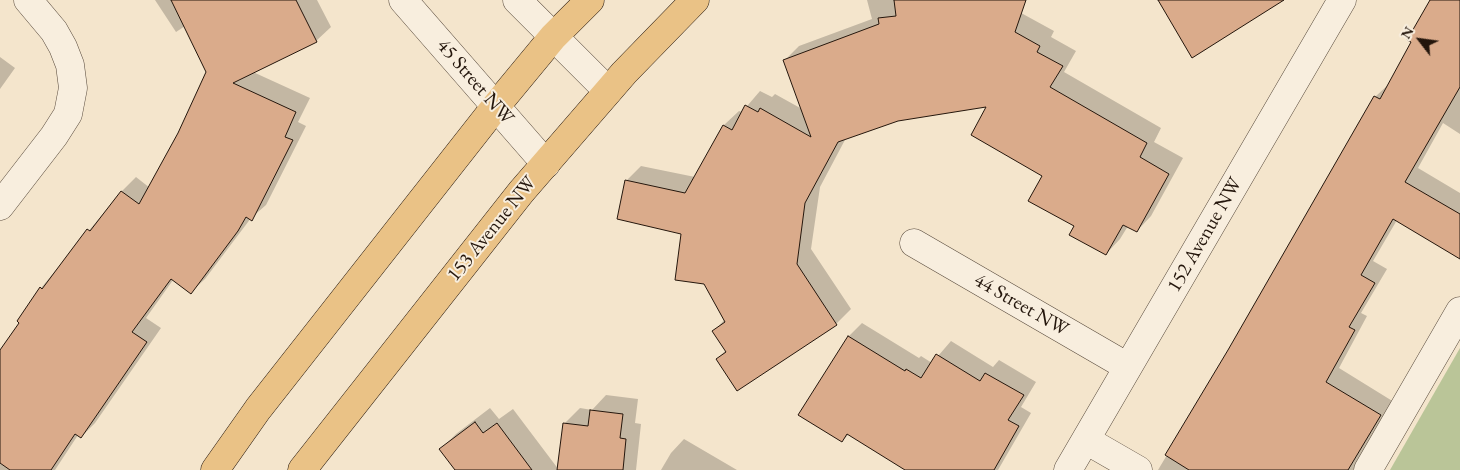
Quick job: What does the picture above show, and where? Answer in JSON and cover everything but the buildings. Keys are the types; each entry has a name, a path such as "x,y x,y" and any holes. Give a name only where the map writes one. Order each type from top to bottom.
{"main road":[{"path":"214,470 258,409 496,106 554,37 590,0"},
{"name":"153 Avenue NW","path":"302,470 520,192 608,90 695,0"}],"street":[{"path":"0,206 54,136 68,114 74,88 70,65 63,47 54,30 28,0"},
{"name":"45 Street NW","path":"403,0 546,164"},
{"path":"517,0 608,90"},
{"name":"152 Avenue NW","path":"1068,470 1342,0"},
{"name":"44 Street NW","path":"914,243 1128,367"},
{"path":"1368,470 1460,311"},
{"path":"1086,440 1138,470"}],"green space":[{"path":"1460,348 1460,470 1390,470"}]}
